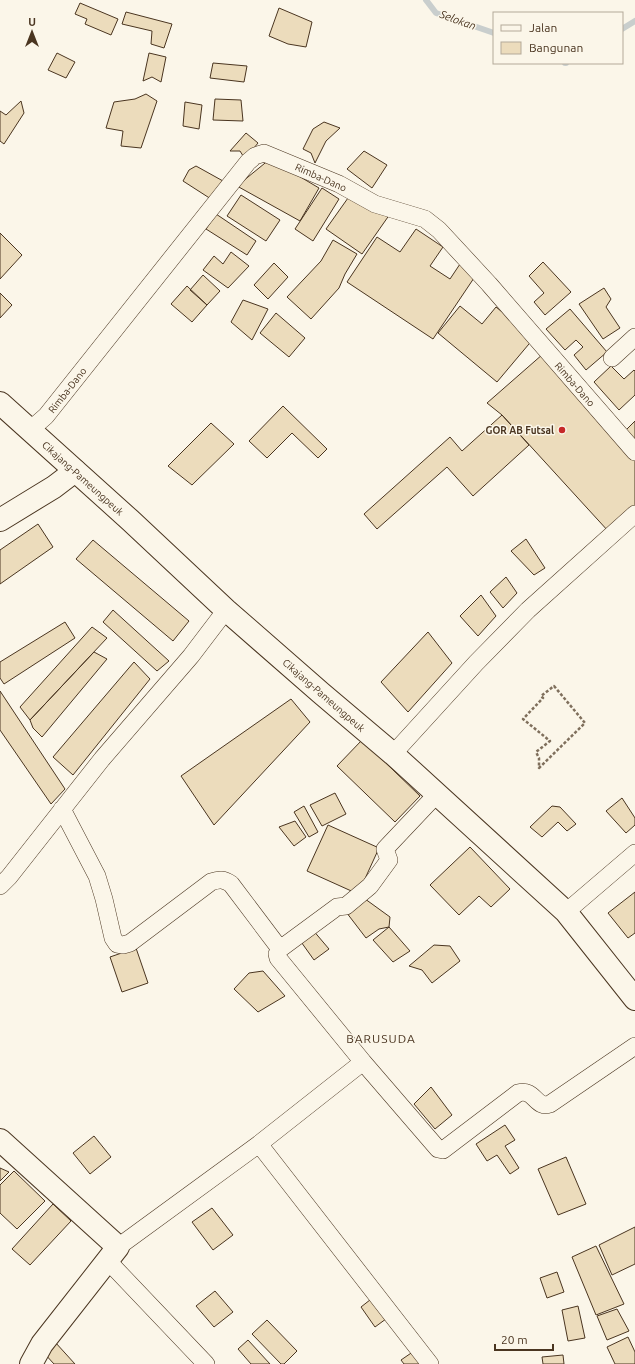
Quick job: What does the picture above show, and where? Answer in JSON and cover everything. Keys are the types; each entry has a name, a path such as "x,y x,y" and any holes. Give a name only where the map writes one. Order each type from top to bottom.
{"main road":[{"name":"Cikajang-Pameungpeuk","path":"0,403 130,520 226,610 321,694 393,754 566,912 635,999"},
{"path":"0,520 54,487 75,471"},
{"path":"0,1140 112,1254 42,1344 30,1364"}],"street":[{"name":"Rimba-Dano","path":"30,430 46,416 248,162 255,156 264,153 338,184 375,204 425,219 439,230 489,284 635,452"},
{"path":"612,358 635,337"},
{"path":"393,754 471,668 528,610 635,514"},
{"path":"0,886 9,877 102,759 191,656 226,610"},
{"path":"436,794 384,849 389,860 370,886 346,906 337,907 280,949 277,954 278,958 436,1148 441,1150 518,1093 527,1092 531,1094 539,1103 546,1105 550,1104 635,1046"},
{"path":"62,809 96,876 104,899 112,938 117,944 123,945 130,943 210,882 225,880 231,884 280,949"},
{"path":"566,912 635,853"},
{"path":"206,1364 112,1254 259,1144 363,1062"},
{"path":"259,1144 430,1364"}],"path":[{"path":"554,686 585,723 539,768 539,758 536,752 550,741 523,719 542,698 541,696 554,686"}],"building":[{"path":"80,3 118,19 111,35 85,24 87,19 75,14"},
{"path":"279,8 312,22 306,47 288,44 269,36"},
{"path":"126,12 172,24 164,48 151,44 152,31 122,24"},
{"path":"57,53 75,62 66,78 48,70"},
{"path":"149,53 166,57 161,82 152,77 143,81"},
{"path":"213,63 247,66 244,82 210,78"},
{"path":"146,94 157,101 141,148 121,146 123,131 106,128 114,102 135,99"},
{"path":"215,99 241,100 243,121 213,120"},
{"path":"21,101 24,113 4,144 0,141 0,111 6,115"},
{"path":"185,102 202,105 199,129 183,126"},
{"path":"324,122 340,128 326,141 315,163 311,153 303,149 313,129"},
{"path":"246,133 258,143 245,159 240,151 230,151"},
{"path":"364,151 387,165 372,188 347,169"},
{"path":"270,159 319,188 300,221 237,186"},
{"path":"196,166 223,181 211,199 183,181 189,170"},
{"path":"322,188 339,199 313,241 295,229"},
{"path":"241,195 280,220 266,241 227,216"},
{"path":"348,198 390,214 362,254 326,229"},
{"path":"216,214 256,241 247,255 206,229"},
{"path":"416,229 443,247 430,266 450,279 460,264 476,275 433,339 347,282 377,237 400,252"},
{"path":"0,233 22,255 0,279"},
{"path":"333,240 357,254 345,274 339,288 311,319 287,297 321,261"},
{"path":"231,252 249,266 228,288 203,270 214,256 223,264"},
{"path":"543,262 571,292 545,315 534,302 544,293 529,276"},
{"path":"274,263 288,277 268,299 254,285"},
{"path":"203,275 220,291 207,305 190,290"},
{"path":"187,286 207,305 192,322 171,304"},
{"path":"604,288 611,299 606,307 620,328 603,339 579,304"},
{"path":"0,293 12,305 0,318"},
{"path":"243,300 268,309 252,340 231,322"},
{"path":"460,306 482,324 496,307 534,338 497,382 438,333"},
{"path":"570,309 607,352 586,370 574,355 583,347 576,340 565,350 546,329"},
{"path":"276,313 305,338 289,357 260,333"},
{"name":"GOR AB Futsal","path":"543,354 635,460 635,507 609,532 502,415 487,403"},
{"path":"611,366 624,379 634,370 635,371 635,395 619,410 594,382"},
{"path":"283,406 327,449 318,458 292,433 267,458 249,441"},
{"path":"502,415 529,445 473,496 447,467 377,529 364,514 450,437 462,451"},
{"path":"635,421 635,439 626,430"},
{"path":"211,423 234,444 192,485 168,466"},
{"path":"38,524 53,547 0,584 0,550"},
{"path":"526,539 545,568 534,575 511,551"},
{"path":"93,540 189,621 173,641 76,559"},
{"path":"506,577 517,593 503,608 490,592"},
{"path":"481,595 496,616 478,636 460,616"},
{"path":"113,610 169,661 157,671 103,622"},
{"path":"65,622 75,638 4,684 0,678 0,662"},
{"path":"92,627 107,638 30,720 20,707"},
{"path":"428,632 452,663 408,712 381,682"},
{"path":"94,652 107,659 42,737 33,728 30,720"},
{"path":"134,662 150,679 73,775 53,757"},
{"path":"0,691 65,789 51,804 0,730"},
{"path":"291,699 310,722 214,825 181,776"},
{"path":"362,740 420,796 395,822 337,766"},
{"path":"335,793 346,814 322,826 310,805"},
{"path":"622,798 635,818 635,825 626,833 606,811"},
{"path":"304,806 318,832 309,837 294,812"},
{"path":"552,806 560,807 576,824 567,831 558,822 542,837 530,827"},
{"path":"295,821 306,837 294,846 279,827"},
{"path":"328,825 379,848 358,894 307,871"},
{"path":"470,847 510,889 491,907 479,896 459,915 430,885"},
{"path":"635,892 635,933 628,938 608,913"},
{"path":"361,896 390,917 389,927 379,929 366,938 343,908"},
{"path":"389,927 410,951 393,962 373,940"},
{"path":"312,929 329,949 314,960 299,939"},
{"path":"434,945 450,946 460,961 432,983 422,970 409,966"},
{"path":"136,948 148,983 122,992 110,957"},
{"path":"263,971 285,996 258,1012 234,989 249,973"},
{"path":"431,1087 452,1115 435,1129 414,1104"},
{"path":"505,1125 515,1140 505,1146 519,1168 510,1174 497,1155 487,1161 476,1144"},
{"path":"94,1136 111,1157 90,1174 73,1153"},
{"path":"566,1157 586,1204 558,1215 538,1169"},
{"path":"0,1168 9,1172 0,1181"},
{"path":"14,1171 45,1201 17,1229 0,1213 0,1185"},
{"path":"53,1204 71,1221 30,1265 12,1249"},
{"path":"212,1208 233,1235 213,1250 192,1222"},
{"path":"635,1227 635,1264 612,1275 599,1245"},
{"path":"596,1246 624,1304 596,1315 572,1257"},
{"path":"557,1272 564,1292 547,1298 540,1278"},
{"path":"215,1291 233,1312 214,1327 196,1306"},
{"path":"375,1296 390,1316 375,1327 361,1307"},
{"path":"578,1306 585,1338 568,1341 562,1310"},
{"path":"617,1309 629,1331 607,1340 597,1316"},
{"path":"267,1320 297,1351 284,1364 281,1364 252,1334"},
{"path":"628,1337 635,1352 635,1364 615,1364 607,1347"},
{"path":"248,1340 270,1364 251,1364 238,1349"},
{"path":"55,1342 75,1364 54,1364 44,1353"},
{"path":"417,1349 427,1364 404,1364 401,1360"},
{"path":"563,1355 564,1364 543,1364 542,1357"}],"waterway":[{"name":"Selokan","path":"426,0 436,13 493,33"},
{"name":"Selokan","path":"623,28 635,21"}],"place":[{"name":"GOR AB Futsal","path":"562,430"}],"district":[{"name":"BARUSUDA","path":"381,1039"}]}
